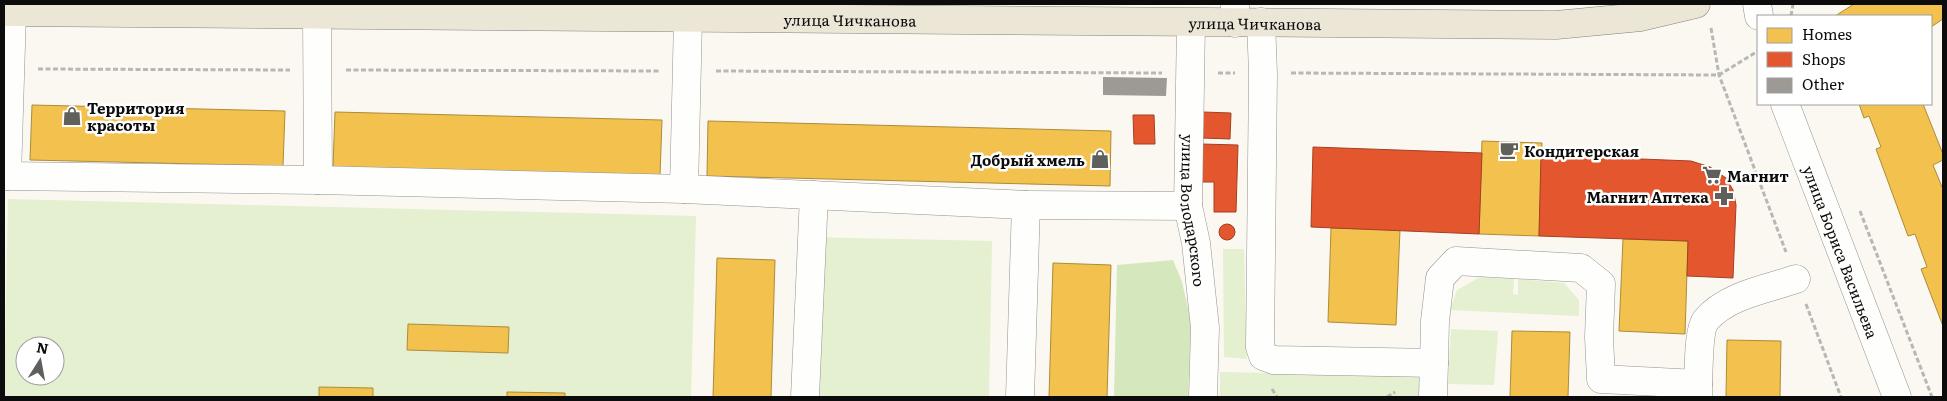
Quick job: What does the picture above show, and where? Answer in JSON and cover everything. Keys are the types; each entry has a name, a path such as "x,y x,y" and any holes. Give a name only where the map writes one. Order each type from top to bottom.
{"main road":[{"name":"улица Чичканова","path":"8,12 317,16 399,10 624,11 688,19 1191,23 1235,14 1261,22 1556,26 1702,13"}],"street":[{"path":"8,12 10,69 6,176 318,180 684,189 1026,205 1188,206"},
{"path":"317,16 318,180"},
{"path":"684,189 688,19"},
{"path":"1261,22 1263,73 1259,244 1260,347 1263,356 1274,360 1434,363"},
{"name":"улица Володарского","path":"1191,23 1188,206 1196,244 1205,328 1204,397"},
{"name":"улица Бориса Васильева","path":"1785,105 1897,397"},
{"path":"805,397 814,195"},
{"path":"1020,397 1026,205"},
{"path":"1433,397 1435,321 1440,278 1456,261 1581,268 1601,284 1599,336 1601,388 1698,391 1701,340 1706,320 1732,300 1796,279"}],"path":[{"path":"1702,13 1719,75 1841,397"},
{"path":"10,69 1719,75 1757,52"},
{"path":"1857,205 1932,397"}],"green space":[{"path":"8,199 696,216 691,397 4,397"},
{"path":"805,237 992,241 989,397 803,397"},
{"path":"1223,249 1244,249 1247,359 1224,357"},
{"path":"1173,260 1182,282 1191,321 1188,397 1114,397 1117,265"},
{"path":"1480,277 1514,279 1513,294 1518,295 1518,279 1564,283 1579,300 1579,316 1450,310 1457,290"},
{"path":"1451,329 1498,331 1494,385 1448,384"},
{"path":"1220,372 1423,376 1422,397 1220,397"}],"building: Homes":[{"path":"1854,4 1943,4 1943,19 1932,26 1932,15 1837,15"},
{"path":"32,105 285,111 283,166 30,160"},
{"path":"1859,105 1923,105 1943,154 1943,160 1933,165 1943,187 1943,326 1921,269 1927,267 1915,234 1908,236 1876,149 1881,147 1869,116 1864,118"},
{"path":"335,112 662,120 660,175 333,167"},
{"path":"708,121 1111,131 1110,186 707,176"},
{"path":"1482,141 1542,143 1539,236 1479,234"},
{"path":"1331,228 1400,230 1396,325 1328,322"},
{"path":"1623,239 1688,241 1685,334 1619,331"},
{"path":"717,258 775,260 771,397 713,397"},
{"path":"1053,263 1111,265 1107,397 1049,397"},
{"path":"408,324 509,327 508,353 407,350"},
{"path":"1512,331 1570,332 1568,397 1510,397"},
{"path":"1727,340 1781,341 1780,397 1726,397"},
{"path":"319,387 373,388 373,397 319,397"},
{"path":"507,392 565,393 565,397 507,397"}],"building: Shops":[{"path":"1203,112 1231,113 1230,139 1202,138"},
{"path":"1133,115 1154,115 1155,144 1134,144"},
{"path":"1201,144 1238,145 1236,212 1214,212 1214,182 1202,182"},
{"path":"1313,147 1482,153 1479,234 1311,227"},
{"path":"1541,155 1691,161 1710,167 1726,178 1733,190 1736,205 1733,278 1687,276 1688,241 1539,236"},
{"path":"1227,224 1235,232 1227,240 1219,232"}],"building: Other":[{"path":"1103,77 1167,78 1166,96 1103,95"}],"place":[{"name":"Территория красоты","path":"72,116"},
{"name":"Кондитерская","path":"1509,150"},
{"name":"Добрый хмель","path":"1100,159"},
{"name":"Магнит","path":"1712,175"},
{"name":"Магнит Аптека","path":"1724,196"}]}
